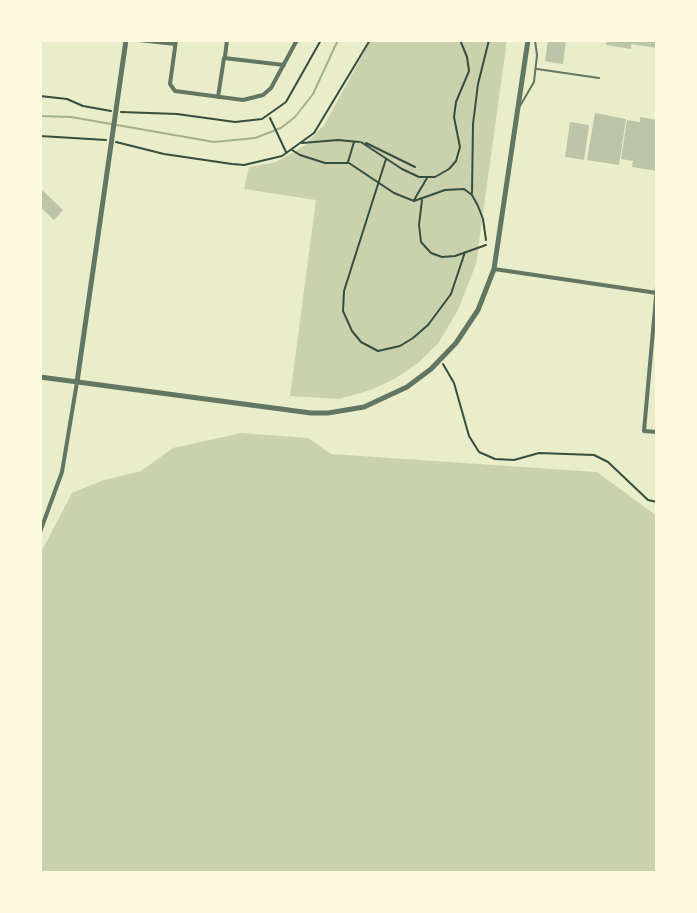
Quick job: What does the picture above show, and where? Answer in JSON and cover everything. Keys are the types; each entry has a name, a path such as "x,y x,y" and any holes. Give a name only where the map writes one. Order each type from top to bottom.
{"street":[{"path":"40,532 62,472 126,40"},
{"path":"139,40 176,42 170,84 175,91 243,100 263,95 271,88 297,40"},
{"path":"218,97 227,40"},
{"path":"40,377 284,411 328,413 364,407 392,396 419,379 456,343 478,310 494,269 528,40"},
{"path":"224,58 284,65"},
{"path":"494,269 656,293"},
{"path":"657,286 644,431 657,432"}],"lane":[{"path":"517,110 534,82 535,40"},
{"path":"536,69 599,78"}],"path":[{"path":"40,96 130,113 177,114 235,122 262,119 286,102 321,40"},
{"path":"40,136 102,140 164,154 232,164 263,161 287,153 314,133 370,40"},
{"path":"361,142 411,174 435,177 449,169 458,155 456,102 469,71 460,40"},
{"path":"422,200 419,225 421,242 431,253 442,257 455,256 486,242 483,219 472,195 473,124 478,84 489,40"},
{"path":"269,116 287,153"},
{"path":"348,163 354,142"},
{"path":"302,143 361,142 415,167"},
{"path":"292,150 325,163 348,163 394,193 413,201 451,188 464,189 472,195"},
{"path":"386,159 342,302 346,321 361,342 373,350 383,351 400,346 422,332 451,294 465,252"},
{"path":"413,201 428,177"},
{"path":"440,360 450,373 469,436 479,452 495,459 514,460 539,453 594,455 608,462 648,500 657,502"}],"green space":[{"path":"371,40 507,40 476,264 458,310 439,342 418,363 371,390 339,399 290,396 316,200 244,189 249,167 276,162 304,146 324,125"},
{"path":"241,433 308,438 331,454 597,472 657,516 657,873 40,873 40,554 72,493 101,481 141,471 173,448"}],"building":[{"path":"548,40 566,40 563,64 545,61"},
{"path":"607,40 657,40 657,48 631,44 631,49 606,45"},
{"path":"595,113 626,119 619,165 587,160"},
{"path":"640,117 657,120 657,171 632,167 633,161 621,159 627,120 640,122"},
{"path":"570,122 589,125 584,160 565,157"},
{"path":"40,188 63,210 54,220 40,207"}],"waterway":[{"path":"40,116 71,117 214,142 255,138 281,128 295,117 313,94 338,40"}]}
